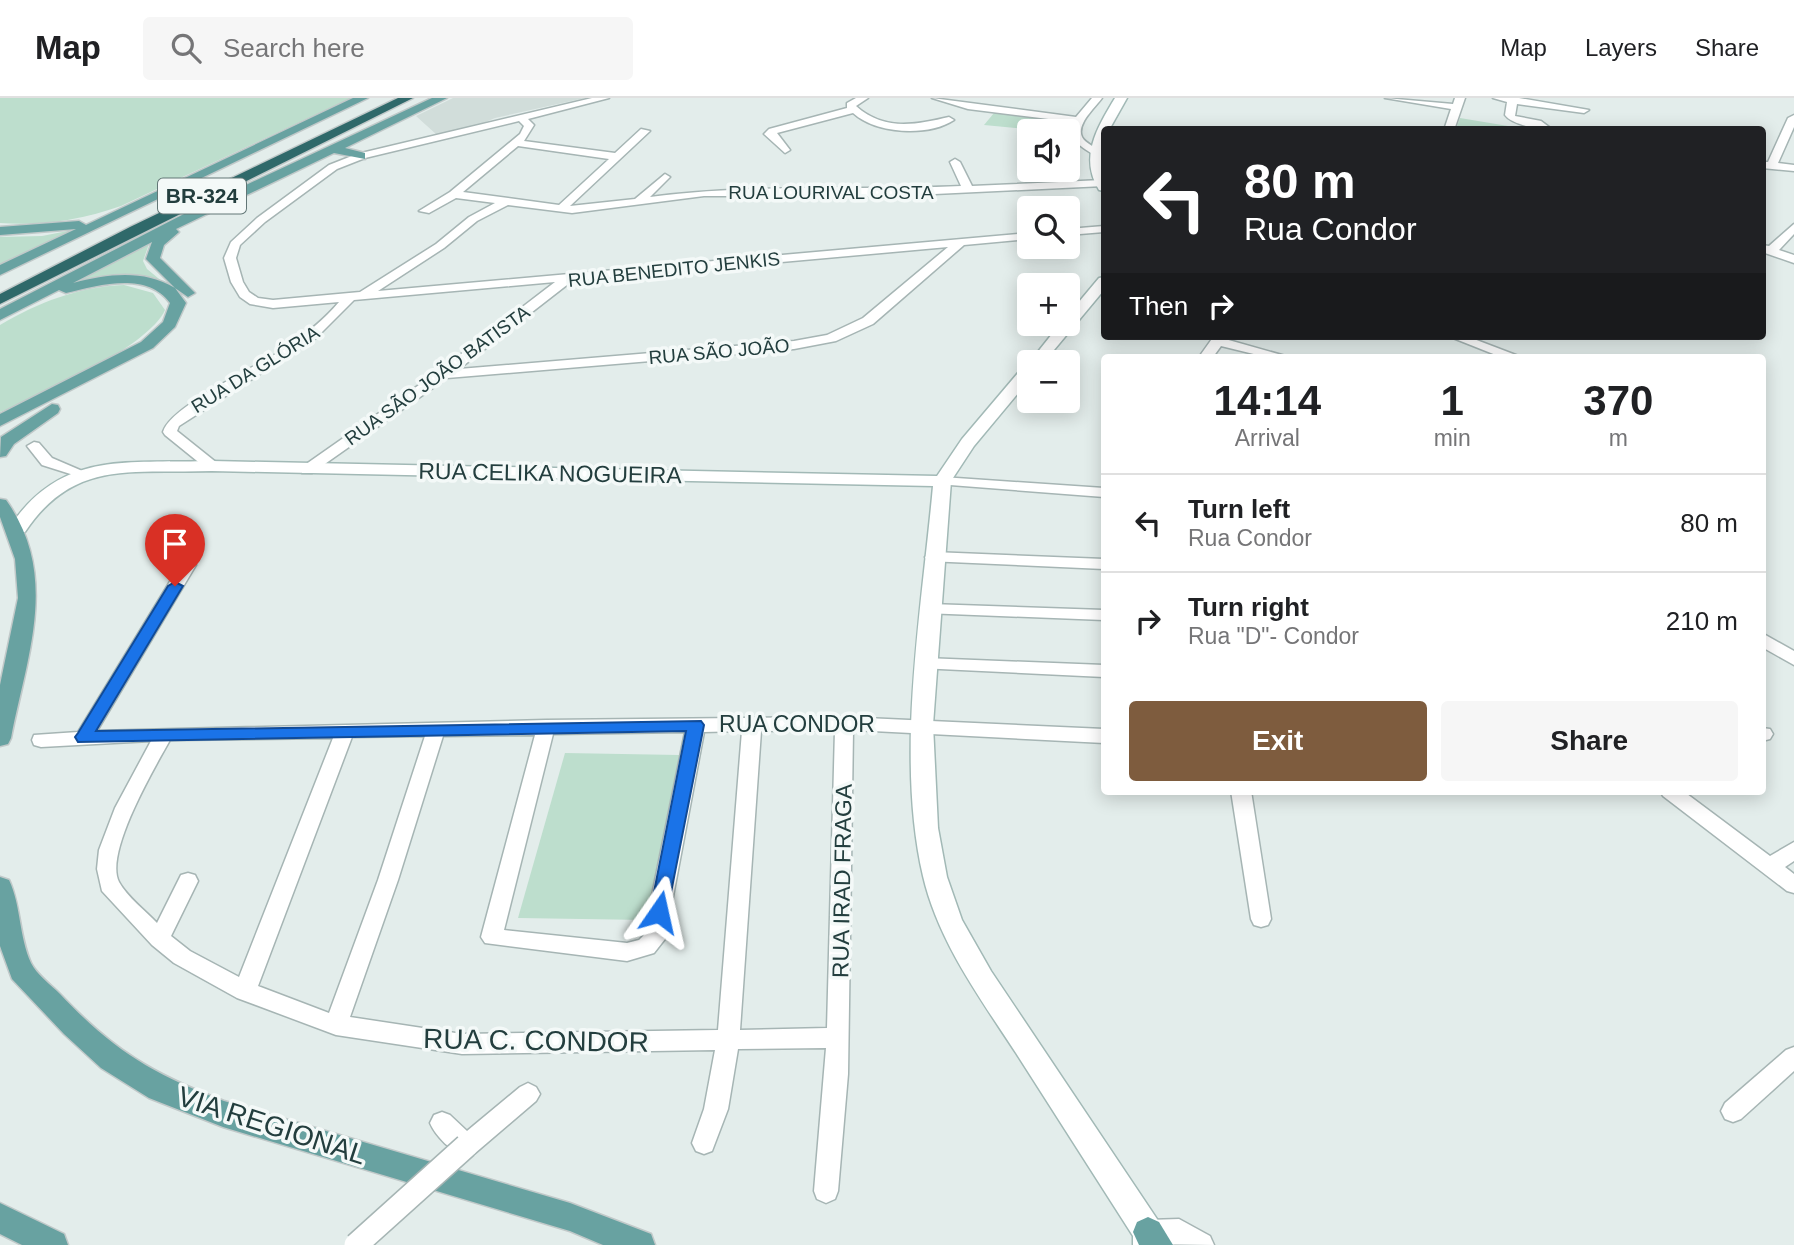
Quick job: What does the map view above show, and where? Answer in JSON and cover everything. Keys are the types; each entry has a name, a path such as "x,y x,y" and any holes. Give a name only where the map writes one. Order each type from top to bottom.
{"highway":[{"name":"BR-324","path":"0,284 383,98"},
{"name":"BR-324","path":"1,309 202,196 407,98"}],"main road":[{"path":"0,271 362,98"},
{"path":"1,309 441,98"},
{"path":"1107,126 1121,98"},
{"path":"1101,139 1095,151 1094,164 1101,180"},
{"path":"332,149 361,156"},
{"path":"0,231 69,228 131,208"},
{"path":"0,452 25,427 142,356 183,324 189,311 188,293 153,258 158,243 187,218"},
{"path":"0,421 146,345 170,324 178,303 174,294 159,286 119,280 64,289 1,309"},
{"path":"1046,350 1101,285"},
{"path":"1017,384 968,443 942,481 933,557 922,725 926,828 935,877 950,922 982,979 1151,1241"},
{"name":"RUA CELIKA NOGUEIRA","path":"18,528 41,496 80,473 97,470 212,466 942,481"},
{"path":"0,504 18,528 27,574 28,598 0,738"},
{"name":"VIA REGIONAL","path":"0,887 7,929 21,971 73,1026 111,1059 159,1089 223,1114 570,1217 640,1245"},
{"path":"0,1218 53,1245"}],"street":[{"path":"361,156 604,98"},
{"path":"937,98 968,106 1071,119"},
{"path":"1080,119 1097,98"},
{"path":"1390,98 1458,103 1450,126"},
{"path":"1498,98 1584,110"},
{"path":"1513,99 1510,115 1542,126"},
{"path":"785,150 770,139 769,134 858,102 895,130 950,120"},
{"path":"425,211 454,194 516,143 530,129 521,118"},
{"path":"1793,118 1767,165 1794,168"},
{"path":"561,209 645,131"},
{"path":"1080,142 1095,151"},
{"path":"516,143 619,157"},
{"name":"RUA BENEDITO JENKIS","path":"361,156 333,167 261,220 235,244 230,258 237,282 244,294 254,301 273,304 566,280 1017,237"},
{"path":"955,162 968,190"},
{"path":"639,201 665,177"},
{"name":"RUA LOURIVAL COSTA","path":"454,194 561,209 587,210 704,193 968,190 1101,185"},
{"name":"RUA DA GLÓRIA","path":"212,466 175,439 170,432 172,424 308,337 356,296 440,246 473,219 506,202"},
{"path":"1767,250 1794,228"},
{"path":"1080,231 1101,229"},
{"name":"RUA SÃO JOÃO","path":"444,374 767,348 831,338 868,321 961,242"},
{"path":"1767,250 1794,259"},
{"name":"RUA SÃO JOÃO BATISTA","path":"307,470 444,374 566,280"},
{"path":"1222,340 1272,354"},
{"path":"1465,340 1505,354"},
{"path":"34,446 37,454 46,461 80,473"},
{"name":"RUA CELIKA NOGUEIRA","path":"942,481 1101,493"},
{"path":"933,557 1101,564"},
{"path":"84,737 188,565"},
{"path":"930,609 1101,615"},
{"path":"1766,642 1794,659"},
{"path":"925,664 1101,671"},
{"name":"RUA CONDOR","path":"41,740 164,734 844,723 1101,736"},
{"name":"RUA IRAD FRAGA","path":"826,1191 838,1038 844,723"},
{"path":"704,1143 716,1110 728,1042 752,724"},
{"path":"546,726 492,937 627,952 646,947 654,939 696,725"},
{"path":"336,1025 388,880 436,730"},
{"path":"245,990 345,731"},
{"name":"RUA C. CONDOR","path":"164,734 113,838 106,874 109,885 159,939 205,970 245,990 336,1025 463,1044 728,1042 838,1038"},
{"path":"1242,795 1261,919"},
{"path":"1676,795 1794,885"},
{"path":"1770,867 1794,850"},
{"path":"159,939 188,881"},
{"path":"1733,1111 1794,1057"},
{"path":"356,1245 528,1094"},
{"path":"442,1123 466,1146"},
{"path":"1151,1241 1180,1231 1201,1245"}],"shaded area":[{"path":"453,98 585,98 495,118 474,127 437,135 416,116"}],"green space":[{"path":"0,98 351,98 121,206 61,221 16,224 0,223"},
{"path":"994,113 1047,119 1017,119 1017,128 984,125"},
{"path":"1460,118 1508,126 1457,126"},
{"path":"83,228 0,266 0,237 42,236"},
{"path":"149,244 143,261 147,269 164,283 135,276 79,280"},
{"path":"124,285 153,293 165,310 155,324 138,339 91,369 0,412 0,325 59,297 107,286"},
{"path":"565,753 679,755 646,920 518,918"}],"route":[{"path":"175,586 84,737 696,725 659,912"}]}
